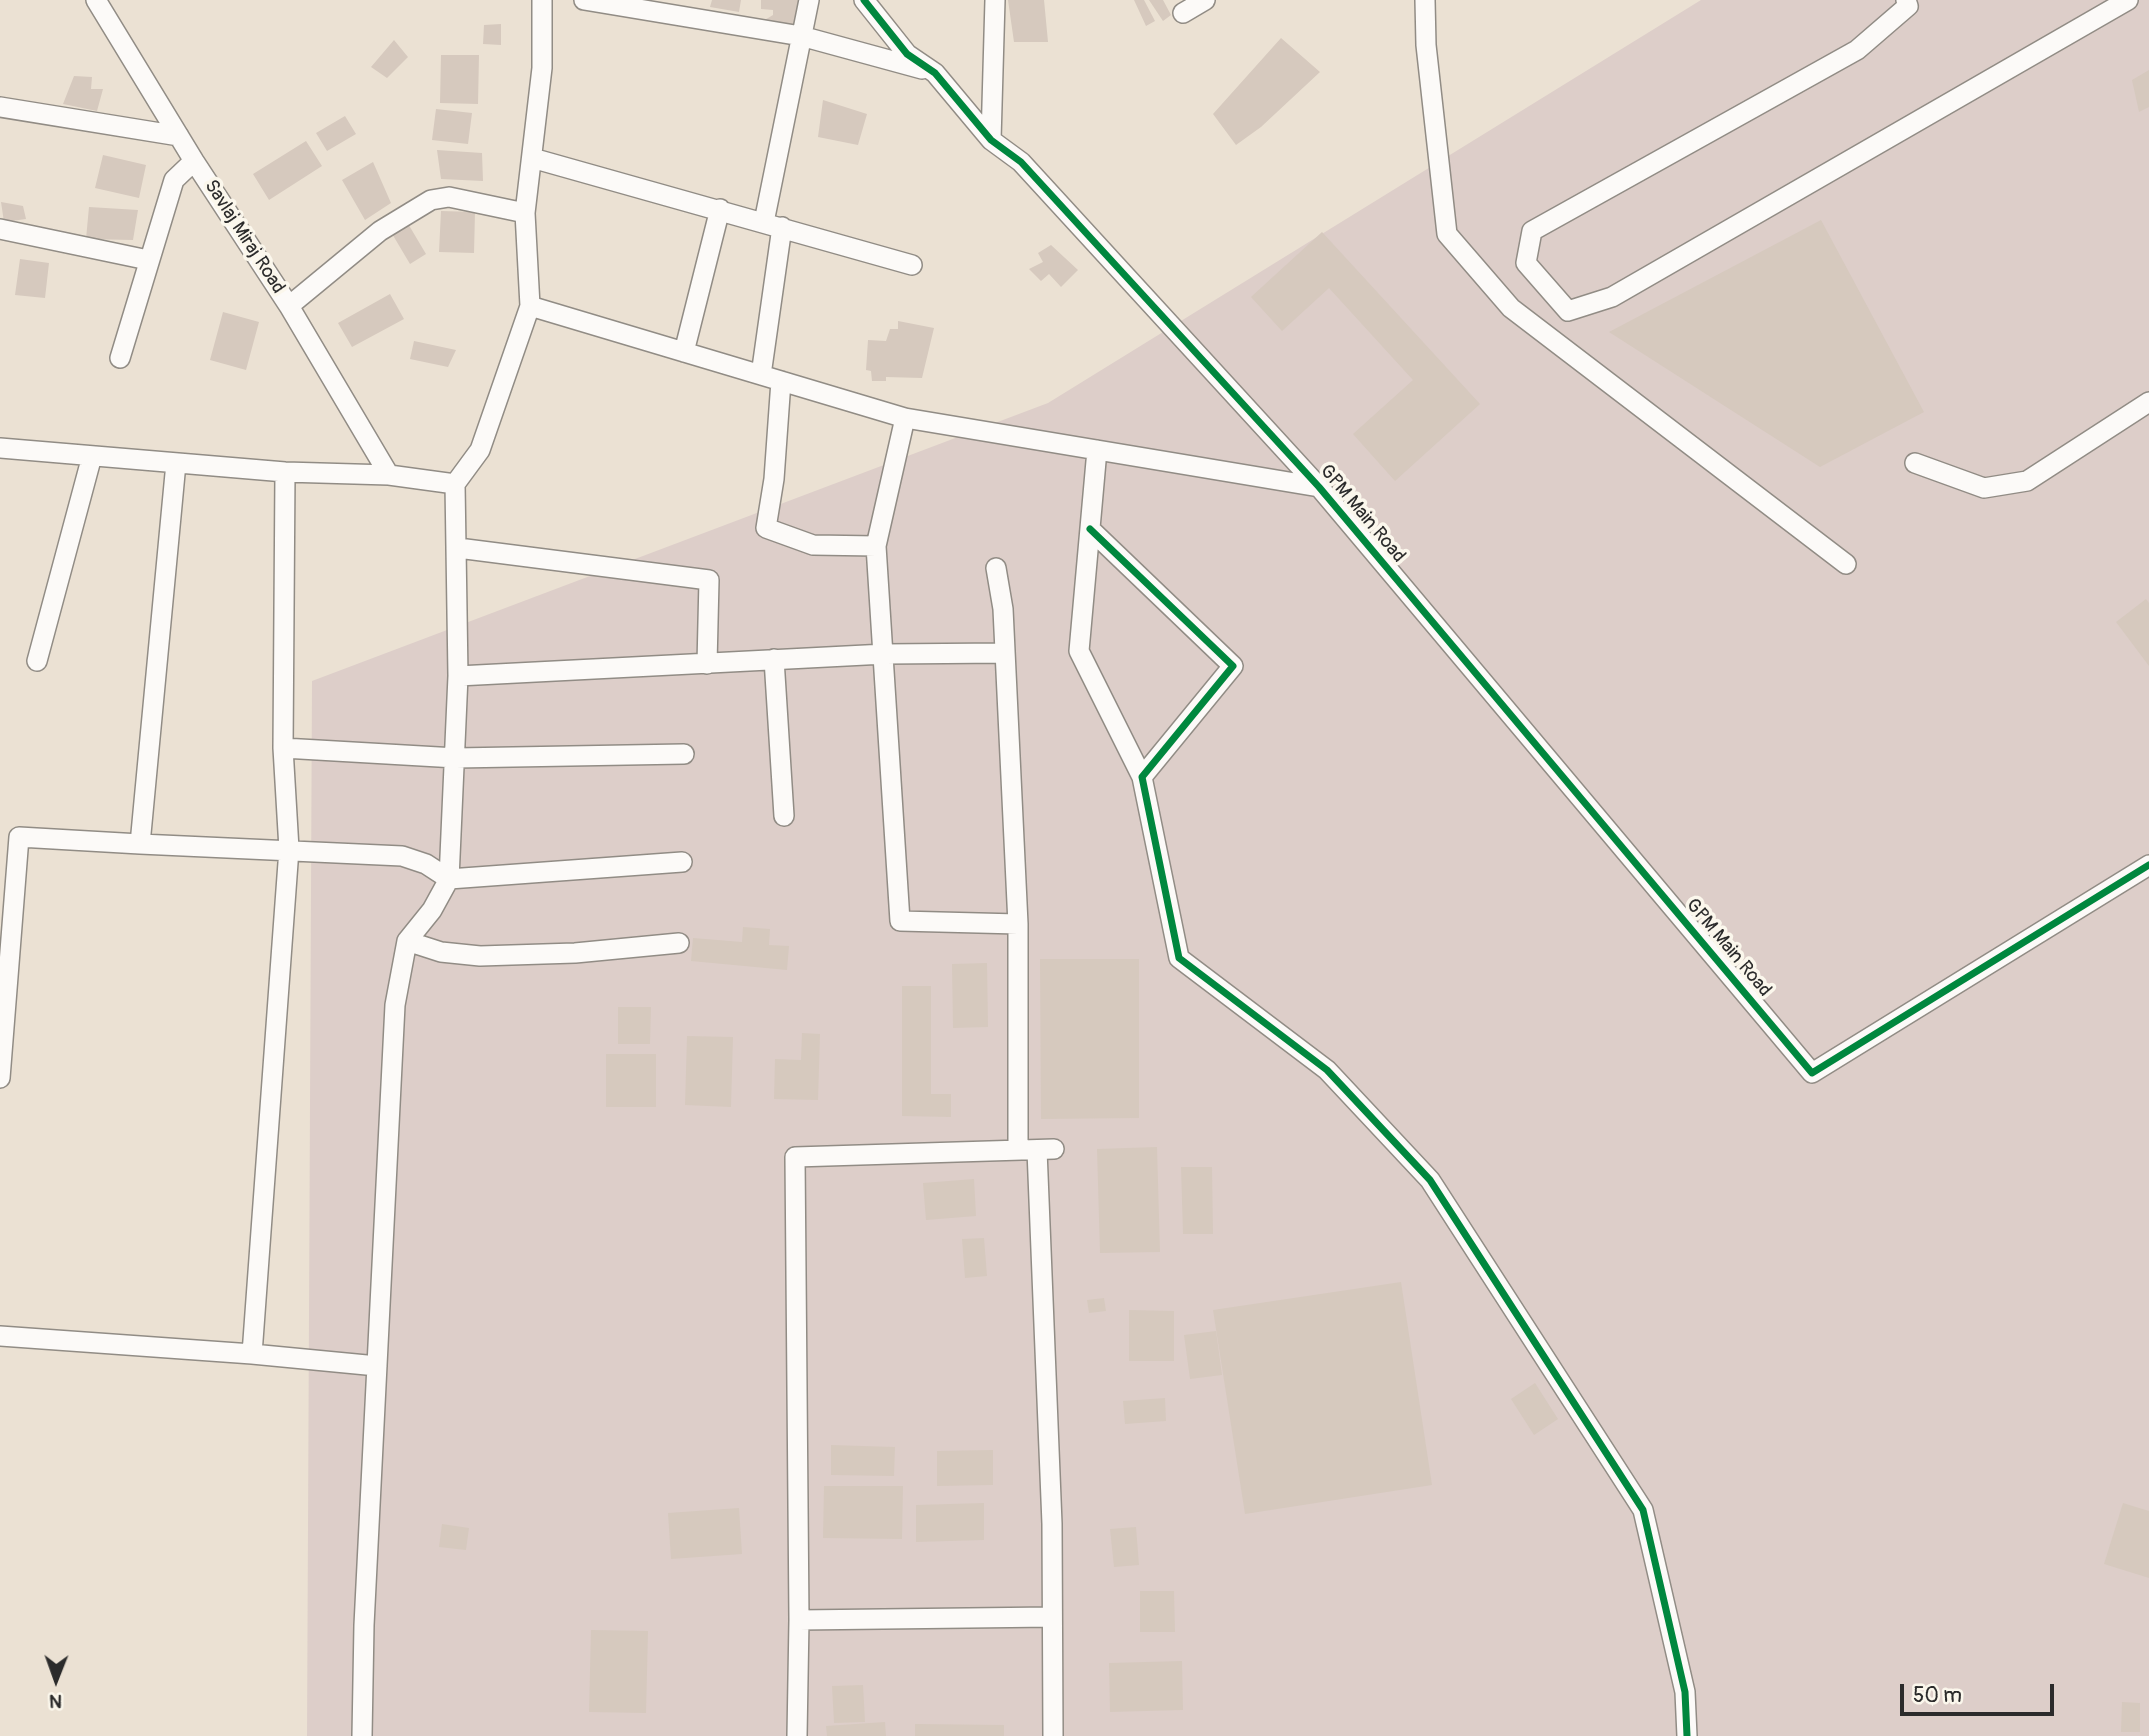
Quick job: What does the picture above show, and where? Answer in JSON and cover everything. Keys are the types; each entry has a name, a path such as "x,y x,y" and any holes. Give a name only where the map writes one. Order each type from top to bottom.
{"street":[{"name":"Savlaj Miraj Road","path":"96,0 194,161 289,306 389,475"},
{"path":"362,1736 364,1625 395,1005 407,941 432,909 449,879 458,676 455,484 480,450 530,306 525,213 542,68 542,0"},
{"path":"584,0 801,36 935,73"},
{"path":"761,375 773,224 808,0"},
{"name":"GPM Main Road","path":"864,0 907,54 935,73 991,140 1021,162 1319,488 1812,1073 2149,865"},
{"path":"991,140 995,0"},
{"path":"1183,13 1205,0"},
{"path":"1425,0 1426,45 1447,234 1511,308 1846,564"},
{"path":"1906,0 1908,6 1857,50 1532,231 1525,263 1568,311 1612,297 2128,0"},
{"path":"0,107 179,136"},
{"path":"532,158 912,265"},
{"path":"120,358 174,180 194,161"},
{"path":"289,306 380,231 431,200 449,197 525,213"},
{"path":"684,352 720,209"},
{"path":"0,229 148,260"},
{"path":"530,306 905,418 1319,488"},
{"path":"781,381 774,479 766,528 813,545 876,546"},
{"path":"1916,463 1984,488 2027,481 2149,402"},
{"path":"905,418 876,546 885,654 900,922 1018,923"},
{"path":"0,448 285,472 389,475 455,484"},
{"path":"1097,450 1079,650 1142,776 1179,958 1327,1070 1430,1180 1643,1510 1685,1692 1687,1736"},
{"path":"37,661 92,456"},
{"path":"140,844 176,463"},
{"path":"252,1353 289,849 283,748 285,472"},
{"path":"1090,529 1233,666 1142,776"},
{"path":"458,548 709,580 707,664"},
{"path":"996,568 1005,653 1018,923 1036,1150 1052,1524 1053,1736"},
{"path":"458,676 885,654 1005,653"},
{"path":"774,659 784,816"},
{"path":"283,748 456,758 684,754"},
{"path":"0,1078 19,838 402,856 426,864 449,879 682,862"},
{"path":"407,941 441,952 480,956 575,953 679,943"},
{"path":"797,1736 799,1620 795,1157 1036,1150"},
{"path":"0,1336 252,1353 377,1366"},
{"path":"799,1620 1052,1617"}],"shaded area":[{"path":"1701,0 2149,0 2149,1736 307,1736 312,681 1048,403"}],"building":[{"path":"712,0 741,0 739,12 710,7"},
{"path":"761,0 801,0 801,23 765,30 763,21 773,15 773,10 761,9"},
{"path":"1008,0 1044,0 1048,42 1014,42"},
{"path":"1134,0 1144,0 1155,21 1146,26"},
{"path":"1149,0 1163,0 1171,15 1163,21"},
{"path":"501,24 501,45 483,44 484,25"},
{"path":"1281,38 1320,72 1261,127 1236,145 1213,114"},
{"path":"394,40 408,57 387,78 371,67"},
{"path":"441,55 479,55 478,104 440,103"},
{"path":"2149,70 2149,107 2139,112 2132,80"},
{"path":"74,76 92,77 91,89 103,89 97,111 63,104"},
{"path":"823,100 867,114 858,145 818,137"},
{"path":"436,109 472,113 468,144 432,140"},
{"path":"345,116 356,134 327,151 316,133"},
{"path":"306,141 322,166 269,200 253,174"},
{"path":"437,150 482,153 483,181 441,179"},
{"path":"103,155 146,165 139,198 95,188"},
{"path":"373,162 391,203 365,220 342,180"},
{"path":"1,202 23,206 26,219 4,222"},
{"path":"89,207 138,210 133,240 86,239"},
{"path":"441,211 475,212 474,253 439,252"},
{"path":"1821,220 1924,412 1820,467 1609,332"},
{"path":"407,222 426,254 410,264 391,232"},
{"path":"1322,232 1480,404 1395,481 1353,434 1413,380 1329,288 1282,331 1251,297"},
{"path":"1051,245 1078,270 1061,287 1049,274 1041,281 1029,269 1043,262 1038,253"},
{"path":"20,259 49,263 45,298 15,295"},
{"path":"390,294 404,319 352,347 338,323"},
{"path":"223,312 259,322 246,370 210,360"},
{"path":"898,321 934,328 922,378 886,377 886,381 872,381 871,371 866,370 868,340 886,341 890,329 898,329"},
{"path":"414,341 456,350 448,367 410,359"},
{"path":"2146,599 2149,603 2149,666 2116,622"},
{"path":"743,927 770,929 769,945 789,946 787,970 691,961 693,938 742,942"},
{"path":"1040,959 1139,959 1139,1118 1041,1119"},
{"path":"987,963 988,1027 953,1028 952,964"},
{"path":"902,986 931,986 931,1094 951,1094 951,1117 902,1116"},
{"path":"618,1007 651,1007 650,1044 618,1044"},
{"path":"802,1033 820,1034 818,1100 774,1099 775,1059 801,1060"},
{"path":"687,1036 733,1037 731,1107 685,1105"},
{"path":"606,1054 656,1054 656,1107 606,1107"},
{"path":"1157,1147 1160,1252 1100,1253 1097,1149"},
{"path":"1181,1167 1212,1167 1213,1234 1183,1234"},
{"path":"974,1179 976,1216 926,1220 923,1183"},
{"path":"984,1238 987,1276 965,1278 962,1239"},
{"path":"1401,1282 1432,1485 1245,1514 1213,1310"},
{"path":"1104,1298 1106,1311 1089,1313 1087,1300"},
{"path":"1129,1310 1174,1311 1174,1361 1129,1361"},
{"path":"1216,1331 1222,1375 1190,1379 1184,1335"},
{"path":"1535,1383 1558,1419 1534,1435 1511,1399"},
{"path":"1165,1398 1166,1421 1125,1424 1123,1401"},
{"path":"831,1445 895,1447 894,1476 831,1475"},
{"path":"993,1450 993,1485 937,1486 937,1451"},
{"path":"824,1486 903,1486 902,1539 823,1538"},
{"path":"984,1503 984,1540 916,1542 916,1505"},
{"path":"2123,1503 2149,1511 2149,1578 2104,1564"},
{"path":"739,1508 742,1554 671,1559 668,1513"},
{"path":"442,1524 469,1528 466,1550 439,1547"},
{"path":"1136,1527 1139,1565 1114,1567 1110,1529"},
{"path":"1140,1591 1174,1591 1175,1632 1140,1632"},
{"path":"591,1630 648,1631 646,1713 589,1712"},
{"path":"1182,1661 1183,1710 1110,1712 1109,1663"},
{"path":"863,1685 865,1722 834,1723 832,1686"},
{"path":"2122,1702 2140,1703 2140,1732 2121,1732"},
{"path":"885,1722 886,1736 827,1736 826,1726"},
{"path":"915,1724 1004,1725 1004,1736 915,1736"}],"cycle path":[{"path":"864,0 907,54 935,73 991,140 1021,162 1319,487 1812,1073 2149,865"},
{"path":"1090,529 1233,666 1142,777 1179,958 1327,1070 1430,1180 1643,1510 1685,1692 1687,1736"}]}
